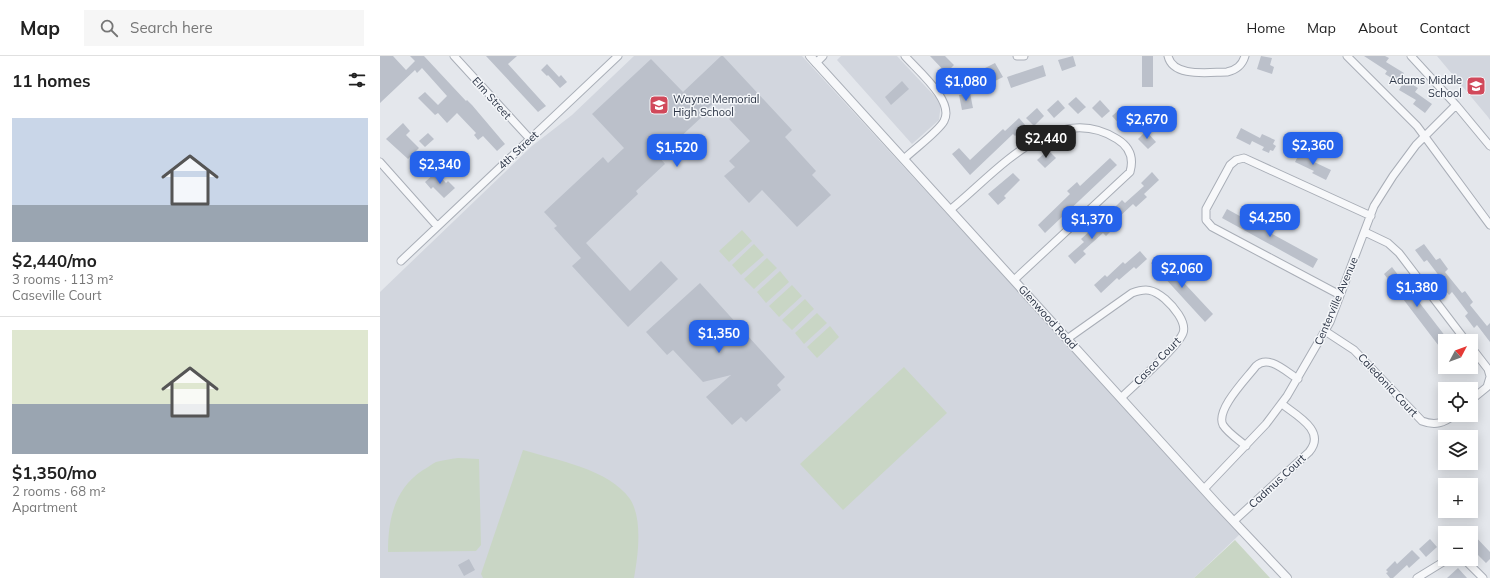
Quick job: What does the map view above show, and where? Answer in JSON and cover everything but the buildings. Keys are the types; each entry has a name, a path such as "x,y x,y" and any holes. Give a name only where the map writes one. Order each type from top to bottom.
{"street":[{"name":"Elm Street","path":"454,56 530,139"},
{"name":"4th Street","path":"401,260 618,56"},
{"name":"Glenwood Road","path":"810,56 1204,489 1287,578"},
{"path":"816,63 823,56"},
{"path":"904,159 942,124 947,111 944,100 905,56"},
{"path":"1017,56 1024,56"},
{"path":"1168,56 1172,64 1180,70 1227,72 1240,66 1245,56"},
{"path":"1347,56 1425,136 1490,224"},
{"path":"1411,56 1456,105 1490,146"},
{"name":"Centerville Avenue","path":"1204,489 1246,446 1282,404 1325,331 1371,216 1393,176 1425,136 1456,105"},
{"path":"950,210 1012,156 1031,144 1057,131 1079,128 1092,129 1109,134 1124,143 1132,159 1130,172 1014,280"},
{"path":"1340,296 1212,227 1206,220 1206,209 1230,165 1236,160 1244,158 1371,216"},
{"path":"380,162 437,226"},
{"path":"1364,232 1388,243 1399,253 1461,334"},
{"name":"Casco Court","path":"1067,339 1132,293 1150,289 1167,301 1177,312 1183,325 1183,333 1173,347 1121,398"},
{"name":"Caledonia Court","path":"1325,331 1354,350 1422,421 1438,424 1443,422"},
{"path":"1478,356 1488,369 1490,376 1487,387 1478,394"},
{"path":"1246,446 1223,425 1221,416 1224,407 1256,366 1262,362 1271,362 1298,379"},
{"name":"Cadmus Court","path":"1234,521 1309,452 1313,445 1314,435 1310,427 1282,404"},
{"path":"1417,578 1438,565"},
{"path":"1471,566 1483,578"}],"shaded area":[{"path":"634,56 802,56 1240,534 1194,578 380,578 380,292 532,146 572,115"},
{"path":"841,56 897,56 941,103 939,120 912,144 837,60"},
{"name":"Adams Middle School","path":"1437,56 1490,56 1490,120 1488,117"}],"green space":[{"path":"742,230 752,241 729,262 719,251"},
{"path":"754,244 764,255 741,275 732,265"},
{"path":"767,258 777,268 754,289 744,279"},
{"path":"780,271 789,282 766,303 757,292"},
{"path":"792,285 802,296 779,317 769,306"},
{"path":"805,299 814,309 792,330 782,320"},
{"path":"817,313 827,323 804,344 795,333"},
{"path":"830,326 839,337 817,358 807,347"},
{"path":"904,367 947,413 843,510 800,464"},
{"path":"523,450 566,462 596,473 621,489 630,499 637,517 638,527 638,549 634,578 483,578 481,574"},
{"path":"458,458 479,459 481,545 476,551 388,552 391,517 399,496 405,486 423,470 436,462"},
{"path":"1235,540 1270,578 1194,578"}],"place":[{"name":"Adams Middle School","path":"1476,86"},
{"name":"Wayne Memorial High School","path":"659,105"}]}
